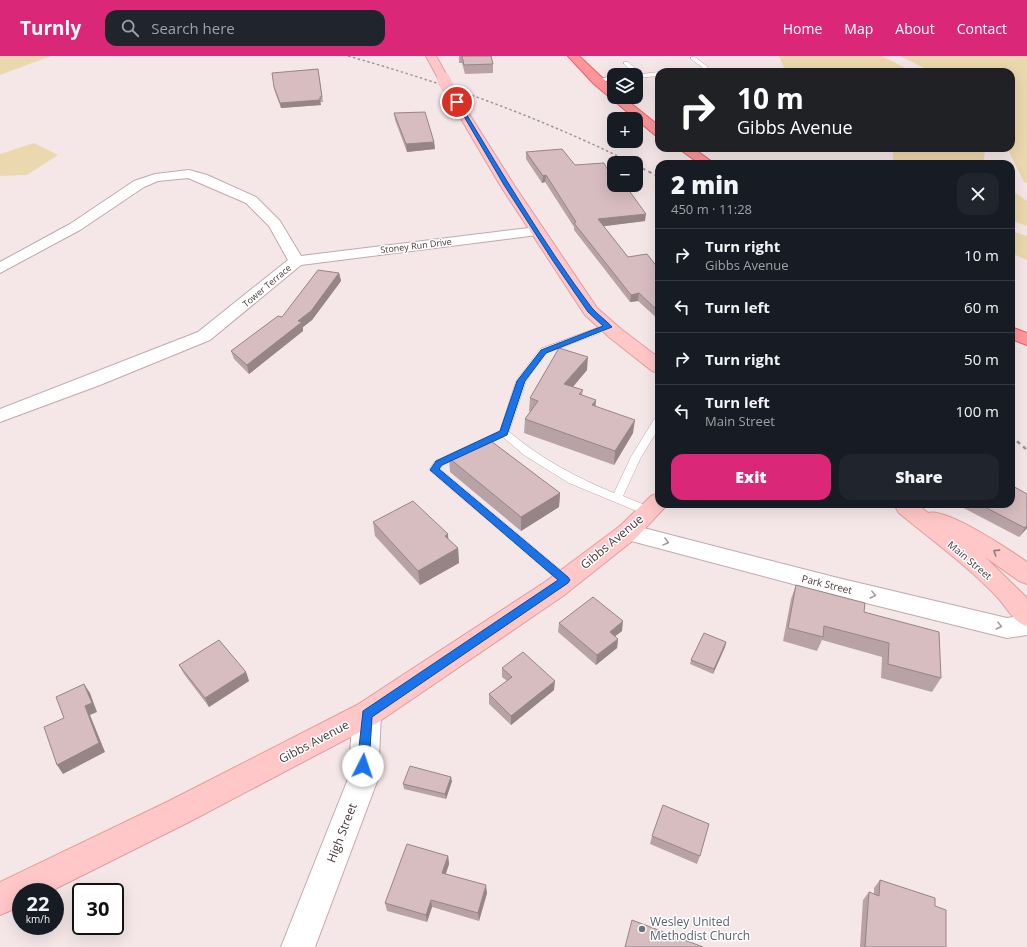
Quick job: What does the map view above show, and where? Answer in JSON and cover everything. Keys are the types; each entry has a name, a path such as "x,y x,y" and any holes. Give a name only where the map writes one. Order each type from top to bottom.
{"main road":[{"path":"431,56 449,90 537,231 591,311 608,327 655,364"},
{"path":"573,56 607,89"},
{"path":"625,104 655,129"},
{"path":"690,152 703,160"},
{"path":"1015,334 1027,340"},
{"name":"Gibbs Avenue","path":"3,892 178,812 367,714 565,580 628,532 654,506"},
{"name":"Main Street","path":"910,508 982,569 1012,597 1027,616"},
{"name":"Main Street","path":"912,508 966,534 999,553 1027,575"}],"street":[{"name":"Tower Terrace","path":"0,268 75,227 139,184 155,178 190,174 251,200 275,224 296,261 204,336 0,416"},
{"name":"Stoney Run Drive","path":"296,261 537,231"},
{"name":"Park Street","path":"628,532 838,587 1007,628 1027,625"},
{"name":"High Street","path":"298,947 362,779 367,714"}],"lane":[{"path":"693,58 705,67 704,68"},
{"path":"626,63 631,68"},
{"path":"643,76 655,74"},
{"path":"596,80 607,79"},
{"path":"565,580 434,470 439,463 504,433 521,381 543,351 608,327"},
{"path":"617,498 636,457 655,426"},
{"path":"504,433 528,453 573,480 617,498 654,506"}],"shaded area":[{"path":"0,56 51,56 0,75"},
{"path":"779,56 882,56 905,68 784,68"},
{"path":"900,56 1027,56 1027,183 1024,182 1015,164 1015,160 1013,160 1009,152 1015,152 1015,68 924,68"},
{"path":"34,143 58,155 27,175 0,176 0,154"},
{"path":"985,152 984,160 893,160 893,153"},
{"path":"1015,193 1027,201 1027,226 1015,222"},
{"path":"1015,232 1027,236 1027,260 1015,255"}],"building":[{"path":"462,56 491,56 493,64 464,65"},
{"path":"318,69 322,97 320,97 320,100 280,103 274,87 272,73"},
{"path":"425,112 434,142 406,144 394,113"},
{"path":"562,149 575,165 604,163 607,169 607,192 630,192 646,214 598,219 628,257 647,254 655,264 655,308 639,293 631,295 574,223 576,222 546,175 543,176 526,152"},
{"path":"318,270 339,273 311,311 298,321 302,322 247,365 231,351 278,316 282,317"},
{"path":"559,348 588,357 564,384 583,390 579,394 596,400 592,405 635,420 615,451 525,419 538,401 530,398"},
{"path":"487,438 560,493 521,517 449,458"},
{"path":"1015,487 1027,494 1027,525 1025,528 987,508 1015,508"},
{"path":"413,501 448,534 445,536 458,548 418,571 373,522"},
{"path":"796,585 865,603 864,612 939,632 941,678 888,664 889,643 824,626 823,637 788,628"},
{"path":"593,597 623,621 610,632 618,639 597,655 559,623"},
{"path":"704,633 726,642 714,669 691,660"},
{"path":"219,640 246,672 205,698 179,665"},
{"path":"523,652 555,681 511,716 489,694 512,677 502,668"},
{"path":"84,684 92,703 85,706 99,743 57,765 44,727 64,718 56,697"},
{"path":"410,766 451,777 445,794 403,784"},
{"path":"663,805 709,824 700,856 652,836"},
{"path":"407,844 448,856 442,873 486,885 478,913 431,900 426,915 385,903"},
{"path":"880,880 935,898 935,906 946,910 946,947 865,947 869,892 879,896"},
{"path":"632,920 703,947 625,947"}],"railway":[{"path":"348,56 454,89 524,115 618,156"},
{"path":"643,169 655,175"},
{"path":"1015,440 1027,450"}],"place":[{"name":"Wesley United Methodist Church","path":"642,929"}],"route":[{"path":"363,766 367,714 565,580 434,470 439,463 504,433 521,381 543,351 608,327 591,311 556,261 507,185 457,102"}]}
